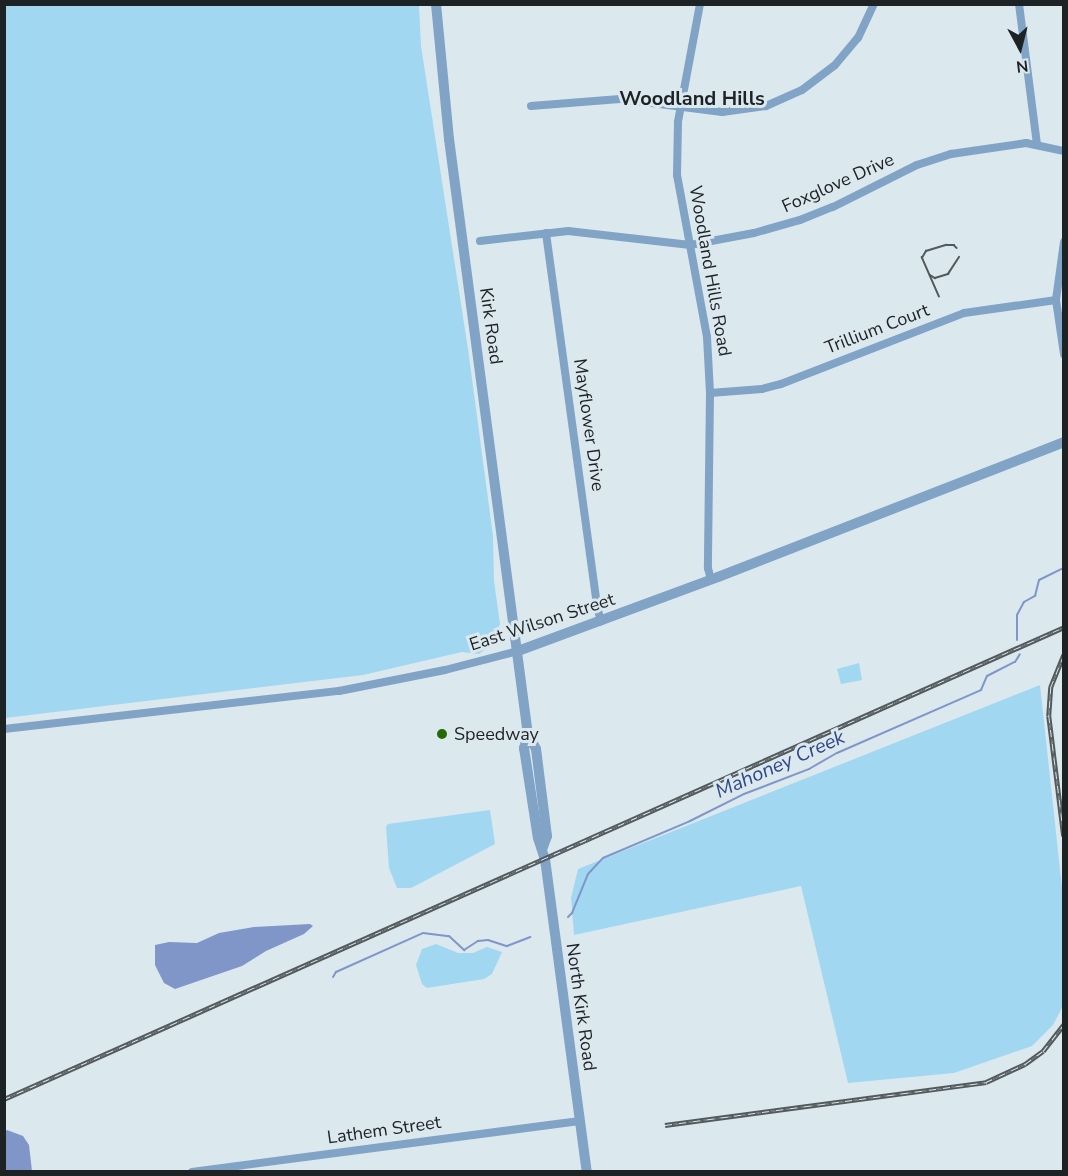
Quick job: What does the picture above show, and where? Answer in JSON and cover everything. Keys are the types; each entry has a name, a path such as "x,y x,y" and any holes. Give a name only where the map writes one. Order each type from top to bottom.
{"street":[{"name":"Kirk Road","path":"436,4 451,150 518,651"},
{"name":"Woodland Hills Road","path":"700,4 681,106 677,139 677,175 707,337 710,393 708,568 711,580"},
{"path":"531,106 620,99 711,111 744,110 766,106 794,95 818,79 843,57 864,28 874,4"},
{"path":"1019,4 1037,144"},
{"name":"Foxglove Drive","path":"480,241 568,231 690,245 753,233 800,220 939,157 1001,145 1037,144 1064,151"},
{"name":"Mayflower Drive","path":"546,233 597,607 601,621"},
{"path":"1064,242 1056,300 1064,354"},
{"name":"Trillium Court","path":"710,393 762,389 782,384 964,313 1056,300"},
{"name":"East Wilson Street","path":"4,729 339,691 435,673 518,651 711,580 1064,442"},
{"name":"North Kirk Road","path":"518,651 528,735 536,748 547,836 543,848 587,1172"},
{"name":"Lathem Street","path":"192,1172 580,1121"}],"shaded area":[{"path":"4,5 419,5 421,46 468,349 493,536 494,581 500,624 494,641 479,654 462,652 363,675 5,718"},
{"path":"859,663 862,680 841,684 837,669"},
{"path":"1040,685 1063,897 1064,1004 1053,1025 1032,1046 954,1073 848,1083 801,886 574,935 571,898 578,869"},
{"path":"490,810 495,844 411,888 397,888 389,868 386,827 388,824"},
{"path":"310,924 313,926 304,934 266,951 242,966 175,989 164,983 155,965 155,945 169,942 197,943 219,933 254,927"},
{"path":"436,944 458,953 473,953 487,947 502,952 492,974 484,979 427,988 422,984 416,965 422,949"},
{"path":"7,1130 23,1136 29,1145 32,1171 5,1171 5,1132"}],"waterway":[{"name":"Mahoney Creek","path":"1017,640 1017,615 1024,602 1035,596 1039,580 1064,568"},
{"name":"Mahoney Creek","path":"568,917 572,913 588,874 603,858 690,821 744,794 809,769 837,753 981,690 987,676 1015,662 1020,654"},
{"name":"Mahoney Creek","path":"333,977 336,972 423,933 449,936 464,950 478,941 488,940 507,946 530,937"}],"tram line":[{"path":"939,297 922,258 926,251 946,245 954,245 957,248"},
{"path":"930,275 935,278 948,274 959,257"}],"railway":[{"path":"4,1099 1064,627"},
{"path":"1064,655 1051,687 1049,716 1064,836"},
{"path":"665,1125 986,1082 1025,1064 1043,1051 1064,1024"}],"place":[{"name":"Speedway","path":"442,734"}],"district":[{"name":"Woodland Hills","path":"692,98"}]}
